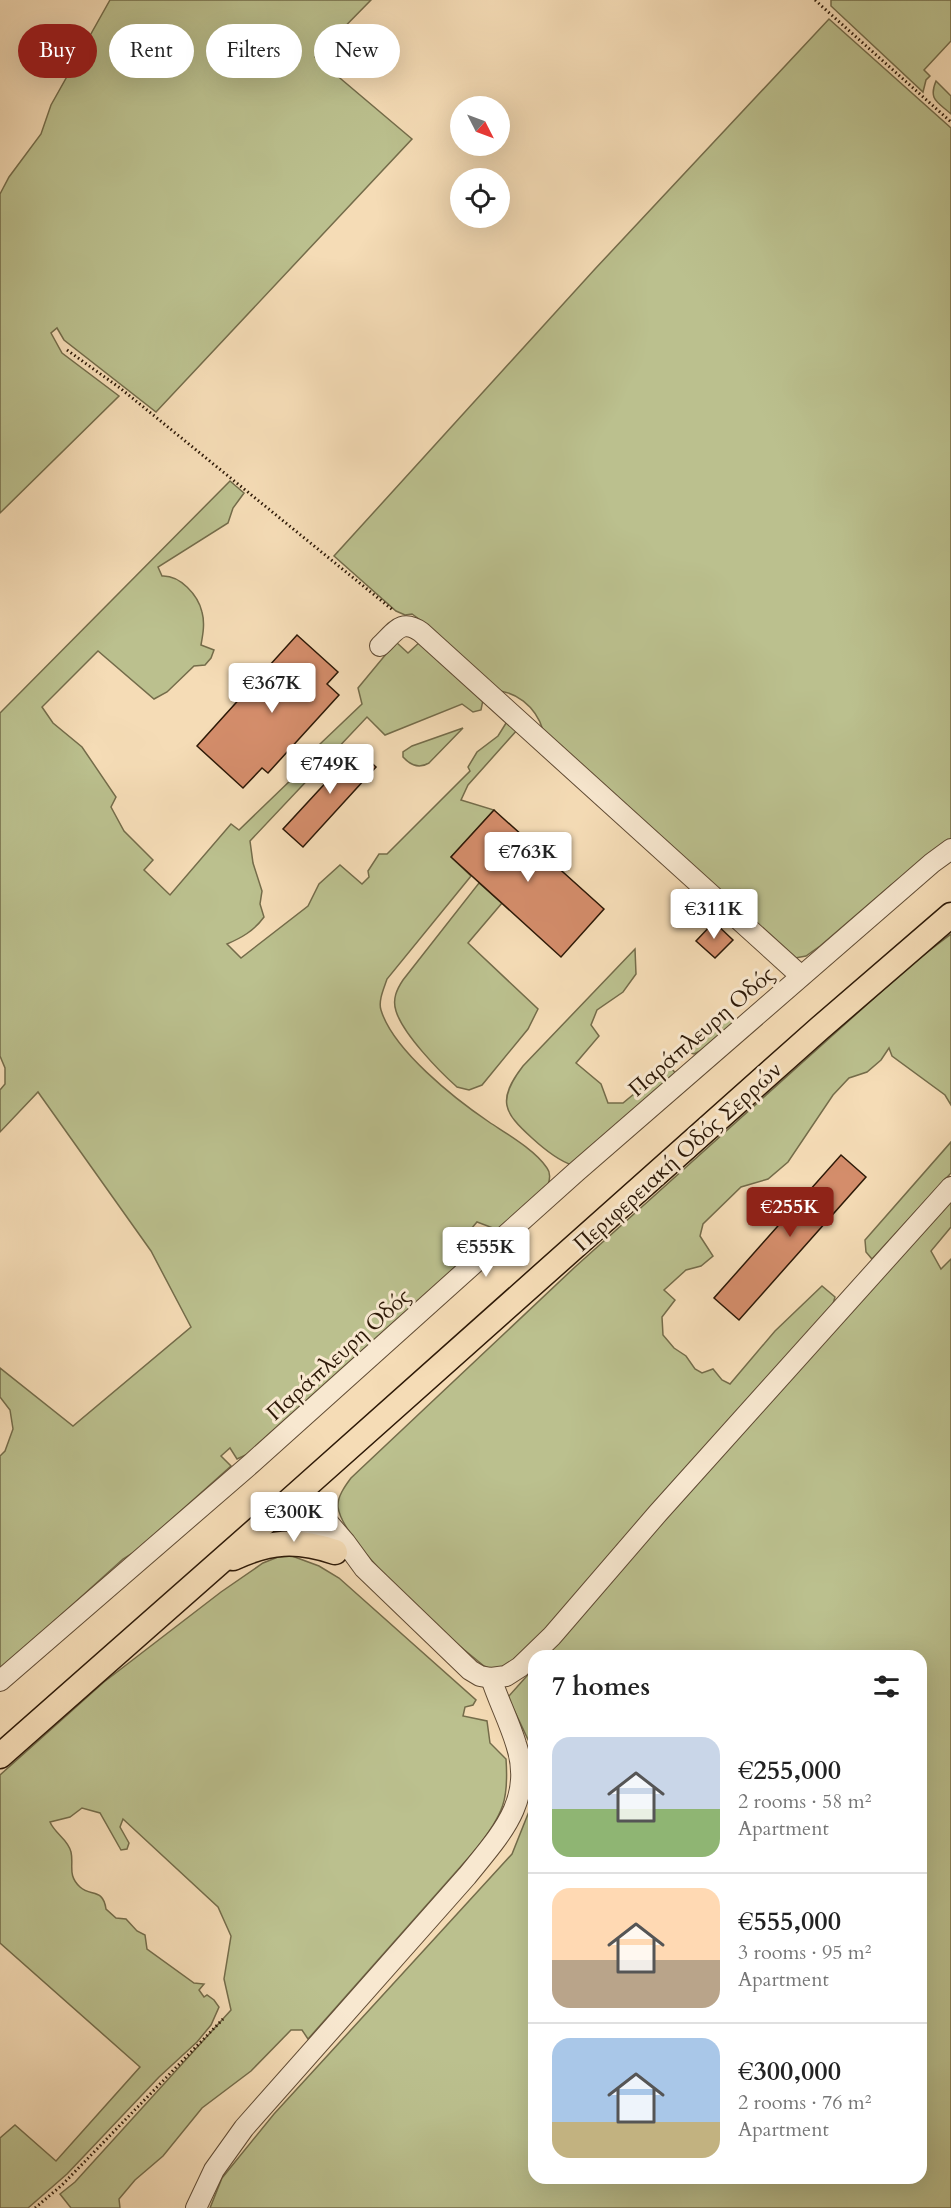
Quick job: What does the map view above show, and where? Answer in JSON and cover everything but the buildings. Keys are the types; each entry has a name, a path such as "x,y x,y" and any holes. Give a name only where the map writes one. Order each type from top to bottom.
{"main road":[{"name":"Περιφερειακή Οδός Σερρών","path":"0,1756 295,1497 820,1028 951,915"},
{"path":"217,1565 256,1549 300,1542 335,1552"}],"street":[{"path":"380,646 399,627 411,626 421,632 801,976"},
{"name":"Παράπλευρη Οδός","path":"0,1682 253,1462 576,1172 951,849"},
{"path":"538,1650 951,1187"},
{"path":"295,1497 301,1524 335,1552 364,1568"},
{"path":"295,1497 345,1542 364,1568 470,1670 480,1676 491,1678 506,1676 528,1659"},
{"path":"196,2208 214,2170 244,2128 467,1876 500,1836 516,1809 521,1787 521,1765 516,1744 491,1678"}],"path":[{"path":"814,0 951,122"},
{"path":"67,350 120,388 411,626"},
{"path":"35,2208 62,2185 223,2019"}],"green space":[{"path":"110,0 371,0 347,24 314,24 314,78 340,78 412,139 156,412 64,340 57,328 51,333 62,353 119,396 0,513 0,194 9,177 41,134 51,105 66,78 97,78 97,24"},
{"path":"831,0 951,0 951,41 924,70 930,76 926,80 923,92 831,6"},
{"path":"829,19 951,128 951,839 891,885 820,946 806,956 790,959 543,730 530,707 516,696 491,691 423,622 412,614 405,615 396,611 334,556 595,269"},
{"path":"936,81 951,96 951,114 934,97"},
{"path":"230,481 244,493 233,508 228,523 158,567 162,576 182,582 197,599 203,620 201,645 214,650 211,658 205,665 194,666 167,692 154,699 98,651 42,707 53,723 82,747 116,797 111,807 124,831 153,860 144,870 170,895 231,824 239,830 323,749 319,745 362,704 358,688 396,642 408,653 421,641 483,700 481,710 473,712 462,704 385,735 367,717 250,841 253,863 262,891 260,904 264,917 247,934 227,944 241,958 308,906 319,884 340,865 362,884 369,877 368,871 379,854 387,854 470,771 468,767 477,752 498,736 508,720 518,729 468,785 461,800 494,810 451,857 471,876 387,979 380,1006 388,1025 411,1057 459,1100 542,1161 550,1174 549,1181 548,1185 498,1230 477,1222 471,1229 491,1238 248,1454 237,1459 230,1448 221,1456 231,1466 0,1670 0,1456 5,1451 13,1429 10,1410 0,1397 0,1368 73,1426 191,1327 151,1251 38,1092 0,1132 0,1090 5,1084 5,1068 0,1056 0,713"},
{"path":"463,728 425,765 415,766 403,757 403,752 412,746"},
{"path":"479,883 502,903 468,943 538,1009 528,1029 482,1085 469,1090 457,1087 422,1052 400,1020 396,1011 395,998 403,980"},
{"path":"951,934 951,1105 945,1095 892,1056 889,1048 881,1060 867,1072 849,1078 833,1095 788,1162 768,1179 741,1187 703,1224 700,1236 713,1256 701,1266 686,1270 664,1290 675,1300 662,1317 663,1335 674,1348 686,1356 695,1369 702,1373 713,1369 722,1380 730,1384 775,1331 822,1286 835,1297 833,1304 521,1659 493,1670 484,1666 400,1591 358,1544 344,1524 338,1507 344,1488 351,1478 575,1267 913,963"},
{"path":"635,949 636,974 623,992 597,1010 591,1025 599,1036 576,1063 601,1084 608,1103 623,1103 669,1065 676,1074 572,1165 546,1150 515,1121 507,1105 509,1088 523,1066"},
{"path":"727,1018 733,1020 735,1024 706,1048 694,1054 683,1051"},
{"path":"951,1142 951,1173 872,1259 866,1252 865,1240"},
{"path":"951,1195 951,1227 931,1251 941,1269 951,1259 951,2208 210,2208 222,2178 274,2114 512,1854 528,1814 528,2184 927,2184 927,1650 549,1650"},
{"path":"292,1556 319,1566 339,1578 476,1700 473,1705 465,1707 463,1716 487,1721 490,1743 506,1759 505,1797 499,1815 478,1847 308,2039 302,2030 291,2030 251,2071 202,2108 163,2156 135,2180 119,2199 120,2208 71,2208 60,2194 75,2182 231,2010 224,1979 231,1936 218,1907 123,1819 120,1827 129,1843 127,1849 121,1850 100,1813 82,1808 70,1817 50,1822 69,1847 72,1857 72,1874 76,1883 84,1890 99,1895 106,1909 116,1918 126,1919 137,1931 145,1935 147,1949 194,1983 204,1984 199,1990 204,1997 207,1995 214,2000 219,2007 211,2025 197,2042 159,2077 67,2174 28,2208 0,2208 0,2138 15,2125 56,2161 140,2067 0,1943 0,1775 104,1682 221,1592 263,1563 278,1557"},
{"path":"528,1675 528,1740 508,1697"}]}
